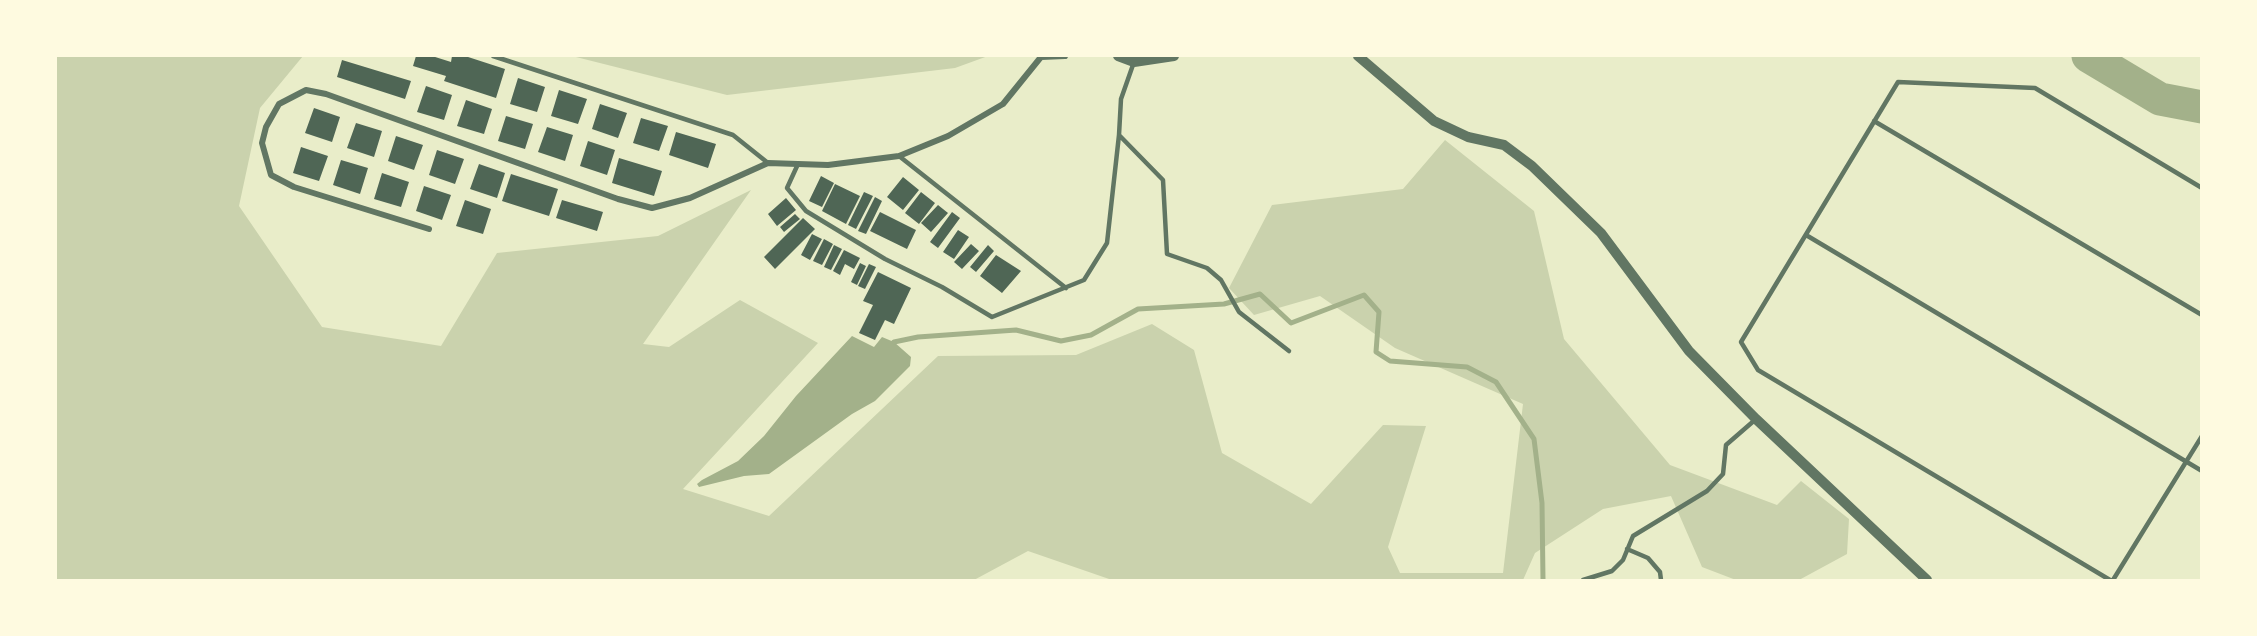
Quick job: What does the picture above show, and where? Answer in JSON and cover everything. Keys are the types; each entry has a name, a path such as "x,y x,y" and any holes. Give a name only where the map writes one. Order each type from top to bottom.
{"street":[{"path":"429,229 294,187 271,175 262,143 266,127 279,104 306,90 326,94 618,199 652,208 690,198 768,164 828,165 899,156 948,136 1003,104 1041,57 1065,56"},
{"path":"1118,56 1134,62 1174,56"},
{"path":"1358,56 1434,121 1468,137 1504,145 1532,166 1601,233 1689,351 1756,419 1927,580"}],"lane":[{"path":"493,56 733,135 768,164"},
{"path":"798,164 787,188 806,212 885,259 942,287 992,317 1084,280 1107,243 1121,99 1134,62"},
{"path":"2202,188 2035,88 1898,82 1741,342 1758,370 2112,580 2202,435"},
{"path":"1874,121 2202,315"},
{"path":"1119,135 1163,180 1167,254 1207,268 1221,280 1239,312 1289,351"},
{"path":"899,156 1066,288"},
{"path":"1806,235 2202,471"},
{"path":"1583,580 1612,571 1623,560 1633,536 1707,491 1723,474 1726,444 1756,419"},
{"path":"1627,549 1648,558 1660,572 1661,580"}],"shaded area":[{"path":"56,56 303,56 260,108 239,206 322,327 441,346 497,253 658,236 751,190 643,344 669,347 740,300 818,343 683,489 769,516 938,356 1076,355 1152,324 1194,350 1222,453 1311,504 1383,425 1426,426 1388,547 1400,573 1503,573 1523,404 1395,348 1320,296 1254,315 1229,288 1272,205 1403,189 1445,140 1534,211 1564,339 1670,465 1777,505 1801,481 1849,519 1847,554 1799,580 1736,580 1702,567 1671,496 1603,509 1535,553 1523,580 1112,580 1028,551 974,580 56,580"},
{"path":"572,56 988,56 955,68 727,95"},
{"path":"852,336 874,347 882,337 894,342 911,357 910,366 875,401 852,414 769,474 744,476 699,487 697,484 702,480 738,461 764,436 796,396"}],"building":[{"path":"416,56 432,56 451,62 452,56 465,56 505,69 496,98 444,81 446,76 413,66"},
{"path":"342,60 411,81 405,99 337,77"},
{"path":"518,78 545,87 537,112 510,104"},
{"path":"426,86 452,95 444,120 417,112"},
{"path":"559,90 587,99 578,124 551,116"},
{"path":"466,100 492,109 484,134 457,126"},
{"path":"600,104 627,113 618,138 592,129"},
{"path":"314,108 340,117 332,142 305,133"},
{"path":"506,116 533,124 525,149 498,141"},
{"path":"641,118 668,126 659,151 633,143"},
{"path":"356,123 382,131 374,157 347,148"},
{"path":"547,127 573,135 565,161 538,152"},
{"path":"676,132 716,144 708,168 669,155"},
{"path":"396,136 423,145 414,170 388,161"},
{"path":"588,141 615,150 607,175 580,166"},
{"path":"301,147 328,156 319,181 293,173"},
{"path":"437,150 464,159 455,184 429,175"},
{"path":"619,158 662,171 654,196 612,183"},
{"path":"341,160 368,168 360,194 333,185"},
{"path":"479,164 505,173 497,198 470,189"},
{"path":"382,173 409,182 401,207 374,199"},
{"path":"511,174 558,189 549,216 502,201"},
{"path":"821,176 834,183 822,207 809,201"},
{"path":"903,177 919,190 903,210 887,197"},
{"path":"835,184 860,196 846,224 822,211"},
{"path":"424,186 451,195 442,220 416,211"},
{"path":"864,192 873,196 856,229 848,225"},
{"path":"921,192 935,203 919,224 905,213"},
{"path":"875,197 882,201 866,234 858,231"},
{"path":"786,198 796,210 777,226 768,214"},
{"path":"465,200 491,209 483,234 456,226"},
{"path":"562,200 603,212 597,231 556,218"},
{"path":"938,205 948,213 931,232 921,223"},
{"path":"880,212 916,230 907,249 870,231"},
{"path":"952,212 960,218 938,248 930,242"},
{"path":"795,214 800,219 784,232 780,227"},
{"path":"803,218 815,229 775,269 764,257"},
{"path":"958,230 969,237 954,259 943,252"},
{"path":"812,234 822,239 810,260 801,255"},
{"path":"824,239 833,244 822,265 813,261"},
{"path":"971,244 979,251 962,269 954,262"},
{"path":"834,245 842,249 831,270 824,267"},
{"path":"988,245 994,251 976,272 970,267"},
{"path":"844,250 860,258 854,269 845,264 840,275 833,271"},
{"path":"996,255 1021,271 1002,293 980,276"},
{"path":"860,263 866,266 857,285 851,282"},
{"path":"869,264 876,267 865,289 858,286"},
{"path":"878,272 911,288 894,324 885,320 875,340 859,333 873,305 863,301"}],"waterway":[{"path":"2088,56 2160,99 2202,107"},
{"path":"894,342 918,337 1016,330 1061,341 1091,335 1138,309 1224,304 1260,294 1291,323 1364,295 1379,312 1376,352 1390,361 1467,367 1496,382 1534,439 1542,503 1543,580"}]}
